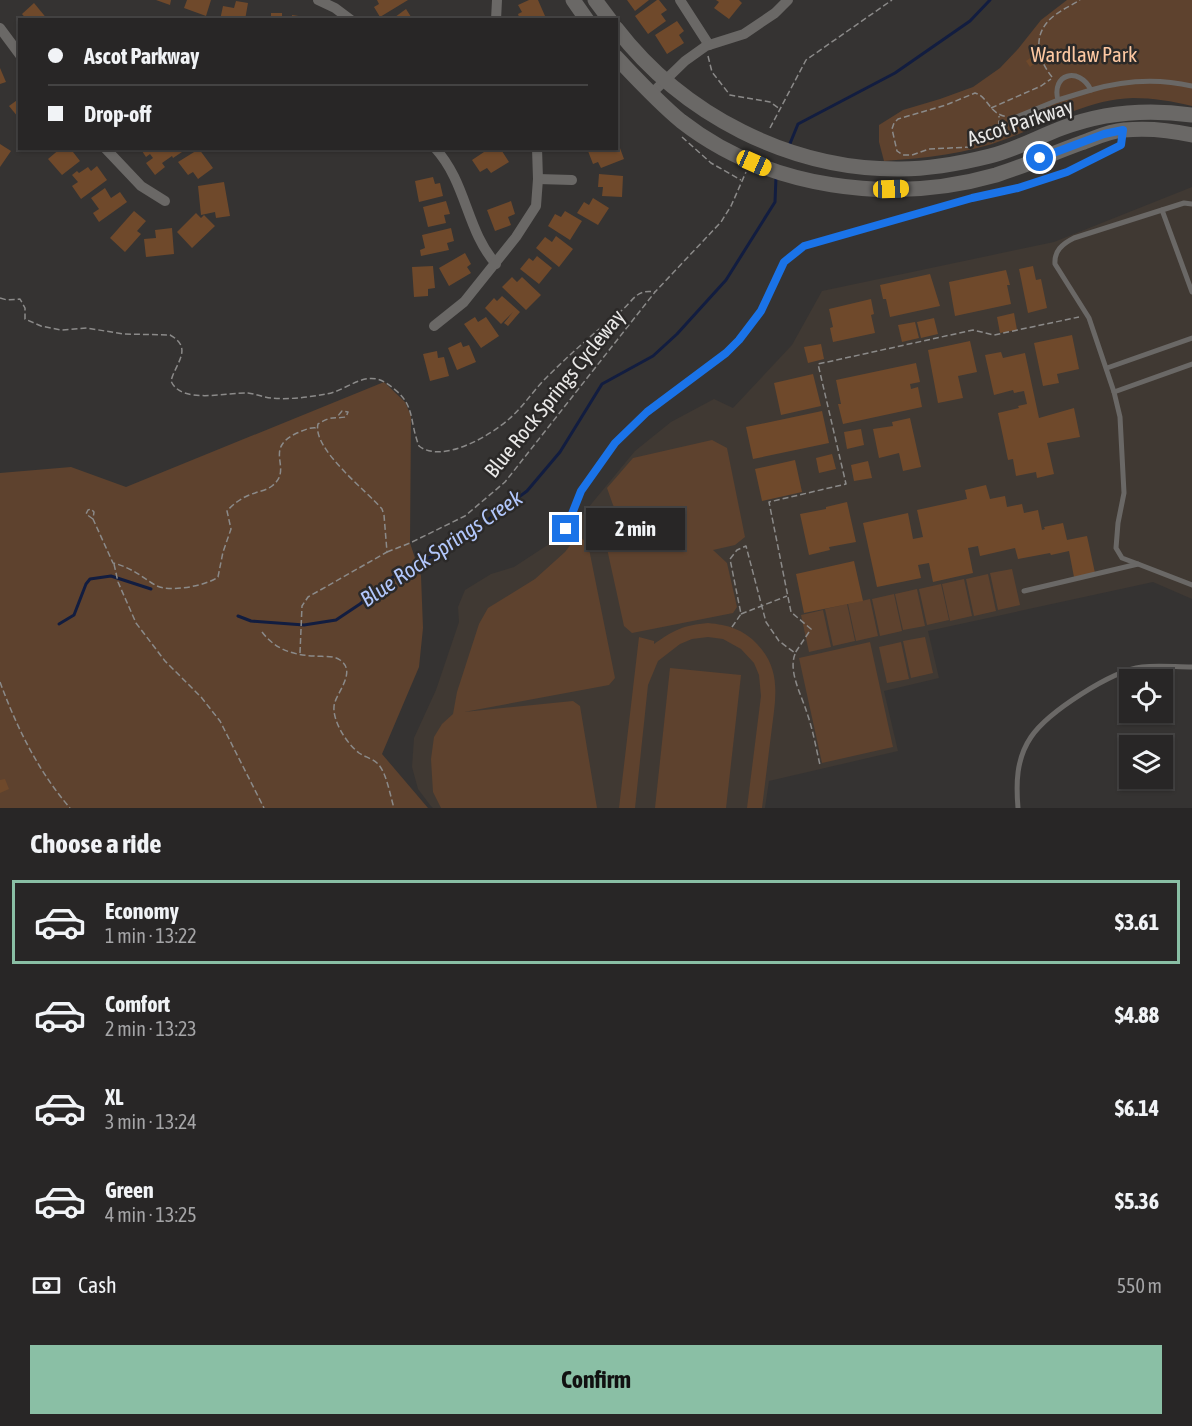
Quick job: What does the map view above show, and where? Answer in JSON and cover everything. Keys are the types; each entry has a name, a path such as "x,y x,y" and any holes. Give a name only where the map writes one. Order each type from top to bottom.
{"main road":[{"path":"573,0 586,18"},
{"path":"595,0 608,18"},
{"name":"Ascot Parkway","path":"618,30 640,57 666,81 713,117 750,136 804,156 868,168 903,170 966,162 1022,146 1064,127 1116,114 1165,112 1192,115"},
{"name":"Ascot Parkway","path":"618,59 682,122 735,154 773,171 823,184 875,189 924,188 955,184 997,174 1104,134 1123,130 1155,130 1192,135"}],"street":[{"path":"318,0 348,18"},
{"path":"496,18 497,0"},
{"path":"680,0 707,46"},
{"path":"651,94 685,61 707,46 744,34 775,13 788,0"},
{"path":"2,35 18,53"},
{"path":"107,150 141,186 165,201"},
{"path":"436,150 462,190 476,232 488,255 496,264"},
{"path":"434,326 464,302 496,264 536,206 537,150"},
{"path":"538,179 572,180"}],"lane":[{"path":"1058,100 1056,88 1062,79 1068,76 1086,80 1090,90"},
{"path":"1014,118 1058,100 1117,82 1166,80 1192,86"},
{"path":"566,529 581,491 615,443 647,412 726,353 739,340 761,311 784,262 798,250 804,246 972,198 1018,188 1067,172 1121,145 1123,130"},
{"path":"1192,204 1184,203 1074,238 1063,243 1055,256 1055,264 1061,275 1088,315 1107,369 1120,417 1124,494 1116,548 1122,558 1192,585"},
{"path":"1162,210 1192,292"},
{"path":"1107,369 1192,338"},
{"path":"1114,392 1192,364"},
{"path":"1024,591 1138,564"},
{"path":"1018,808 1016,787 1022,756 1030,738 1038,728 1059,710 1107,679 1125,671 1142,667 1192,667"}],"path":[{"path":"990,108 1049,82 1052,77 1038,52 1043,29 1054,16 1080,0"},
{"path":"707,46 712,72 730,94 770,102 780,110"},
{"path":"972,147 929,149 912,155 903,155 897,151 892,129 894,123 903,117 946,105 975,93 980,94 999,116 1014,118"},
{"path":"986,144 992,142 999,133 999,116"},
{"name":"Blue Rock Springs Cycleway","path":"0,298 20,299 25,308 25,319 41,326 61,330 87,328 123,334 171,335 176,338 182,351 182,358 171,381 173,386 186,393 203,395 248,393 274,398 304,396 336,392 363,379 375,377 387,383 406,401 413,416 418,446 440,453 459,448 497,429 511,418 547,377 626,307 638,293 655,292 505,482 465,516 387,552 308,597 302,606 300,653"},
{"path":"820,765 807,713 799,694 792,660 811,629 791,612 768,502 846,484 818,364 973,330 994,335 1088,315"},
{"path":"337,417 331,416 318,424 317,428 324,447 382,509 387,552"},
{"path":"113,563 141,574 161,587 181,588 211,582 218,577 223,552 230,535 227,511 243,497 267,489 278,480 281,442 300,431 311,427 317,428"},
{"path":"93,519 136,623 165,661 201,697 220,721 264,808"},
{"path":"741,614 730,559 737,550 746,546 766,622 778,641 795,653"},
{"path":"732,627 741,614 788,596"},
{"path":"262,632 279,649 341,660 346,676 334,701 334,716 351,746 377,763 382,770 394,808"},
{"path":"0,682 27,746 50,784 70,808"}],"shaded area":[{"path":"1192,187 1192,599 1153,582 928,631 939,678 884,691 898,751 769,781 765,808 433,808 430,805 418,789 412,767 414,738 436,690 459,622 458,607 465,590 491,574 514,567 569,531 635,451 671,422 714,399 733,408 792,345 822,291 1054,242"}],"green space":[{"name":"Wardlaw Park","path":"1067,0 1192,0 1192,106 1170,101 1116,99 1084,107 991,144 930,157 884,161 879,142 879,125 903,110 973,87 1000,68 1041,20"},
{"path":"384,382 405,402 411,416 410,543 421,576 423,628 419,667 382,754 428,808 0,808 0,473 71,467 126,487"},
{"path":"712,440 727,448 745,537 735,545 713,550 727,563 737,607 733,613 632,633 624,626 606,544 626,527 613,505 607,488 633,458"},
{"path":"578,535 588,544 615,678 609,685 464,712 573,701 580,706 597,808 441,808 433,792 431,759 434,737 442,724 453,714 457,692 479,624 488,608 535,579 565,552"},
{"path":"1012,569 1020,605 998,610 990,573"},
{"path":"988,574 996,611 974,616 966,579"},
{"path":"964,579 972,616 950,621 942,584"},
{"path":"941,584 949,620 927,625 919,589"},
{"path":"917,589 925,626 903,630 895,594"},
{"path":"894,594 902,631 880,636 872,599"},
{"path":"870,599 878,636 856,641 848,604"},
{"path":"847,604 855,641 833,646 825,609"},
{"path":"823,610 831,647 809,652 801,615"},
{"path":"708,623 735,629 752,639 771,665 775,698 762,808 747,808 761,696 759,675 754,663 741,649 723,639 708,637 692,639 680,644 658,661 648,685 635,808 619,808 639,637 654,641 654,644 680,629"},
{"path":"925,637 933,673 911,678 903,641"},
{"path":"870,642 893,747 822,763 799,658"},
{"path":"901,642 909,679 887,683 879,647"},
{"path":"670,668 741,675 726,808 655,808"}],"building":[{"path":"156,0 171,0 170,5"},
{"path":"187,0 211,0 206,16 184,8"},
{"path":"377,0 408,0 380,17 374,7 379,4"},
{"path":"529,0 538,0 545,16 519,18 518,14 522,12 518,5"},
{"path":"627,0 649,0 635,11"},
{"path":"657,0 667,10 661,14 666,21 648,34 635,16"},
{"path":"716,0 739,0 742,3 729,19 714,8 719,2"},
{"path":"236,1 248,3 245,18 220,18 223,6 234,8"},
{"path":"34,3 46,18 25,18 22,14"},
{"path":"406,9 412,18 394,18"},
{"path":"271,13 282,13 282,18 271,18"},
{"path":"292,15 305,17 305,18 292,18"},
{"path":"677,21 684,31 679,35 684,43 667,54 655,35"},
{"path":"1034,55 1038,61 1030,67 1026,61"},
{"path":"0,68 6,82 0,84"},
{"path":"18,99 18,117 9,106"},
{"path":"618,143 624,159 601,168 598,162 593,164 588,151 618,150"},
{"path":"0,144 11,151 0,167"},
{"path":"59,150 76,150 73,152 80,161 62,175 48,159"},
{"path":"141,150 180,150 182,152 162,163 165,167 155,175 146,163 153,158 150,154 146,157"},
{"path":"200,150 213,168 198,179 193,172 188,175 178,162"},
{"path":"487,150 501,150 509,162 491,173 487,168 480,172 472,160"},
{"path":"97,166 107,180 81,199 72,186 78,182 72,175 88,167 91,171"},
{"path":"599,174 623,176 622,197 602,196 603,187 598,187"},
{"path":"433,177 435,184 440,183 443,196 419,202 415,181"},
{"path":"224,182 230,216 216,218 215,212 201,215 198,186"},
{"path":"105,188 111,198 120,192 127,202 99,222 93,213 99,209 91,198"},
{"path":"593,198 609,208 598,225 577,213 584,202 589,205"},
{"path":"446,201 450,214 444,215 446,223 428,227 423,207"},
{"path":"511,201 515,214 508,217 511,225 495,231 487,210"},
{"path":"134,211 146,221 137,231 141,234 125,252 110,238"},
{"path":"565,211 582,221 570,240 548,226 555,214 561,217"},
{"path":"196,213 201,218 204,215 215,226 192,248 177,232"},
{"path":"172,228 174,254 146,257 144,239 156,238 155,230"},
{"path":"451,228 454,241 447,243 449,250 421,256 420,250 425,248 422,235"},
{"path":"556,236 573,249 559,267 536,248 545,237 552,242"},
{"path":"465,253 471,264 467,267 471,273 449,286 439,268"},
{"path":"537,256 552,268 539,284 520,269 529,258 533,261"},
{"path":"433,266 435,288 428,289 428,296 414,297 412,267"},
{"path":"1033,266 1036,280 1041,279 1047,308 1028,313 1019,269"},
{"path":"1006,270 1011,304 955,316 949,282"},
{"path":"930,274 940,306 890,317 880,285"},
{"path":"512,277 517,282 522,277 541,295 526,310 502,287"},
{"path":"502,296 520,312 508,326 504,323 513,312 501,324 485,308 494,298 497,301"},
{"path":"871,299 874,314 871,315 875,333 833,342 830,328 833,327 829,309"},
{"path":"1014,313 1017,330 1000,333 997,317"},
{"path":"475,317 478,322 486,317 499,336 481,348 464,324"},
{"path":"934,318 938,334 921,338 917,322"},
{"path":"915,322 919,338 902,342 898,325"},
{"path":"1072,335 1079,369 1057,374 1059,383 1043,386 1034,343"},
{"path":"970,341 977,372 958,376 963,398 938,403 928,350"},
{"path":"461,342 463,347 469,345 476,362 457,370 448,348"},
{"path":"821,344 824,359 808,363 804,347"},
{"path":"437,351 438,358 444,357 449,376 430,381 423,354"},
{"path":"1001,352 1003,358 1025,353 1039,418 1074,408 1080,437 1047,443 1054,474 1037,478 1036,472 1016,476 1013,459 1008,460 998,413 1027,404 1024,391 1014,393 1013,390 994,395 985,355"},
{"path":"916,363 920,382 910,384 911,389 918,387 922,407 843,424 836,380"},
{"path":"813,374 821,406 781,415 774,383"},
{"path":"822,411 829,443 753,459 746,427"},
{"path":"910,418 921,467 903,471 899,453 879,458 873,429 893,426 892,422"},
{"path":"861,429 864,445 847,449 844,432"},
{"path":"832,454 836,469 819,473 816,458"},
{"path":"795,460 802,492 762,501 755,469"},
{"path":"868,461 872,478 854,481 851,465"},
{"path":"986,485 990,499 1005,496 1007,507 1022,504 1024,513 1038,510 1042,530 1045,529 1044,527 1063,523 1067,540 1087,536 1095,573 1074,577 1069,551 1018,559 1015,548 980,556 978,546 968,548 973,573 933,582 929,563 918,565 921,578 877,587 863,523 908,513 913,539 923,537 917,510 967,499 965,490"},
{"path":"847,502 856,542 829,547 830,550 809,555 800,514"},
{"path":"854,561 863,601 804,613 796,574"},
{"path":"5,779 9,789 0,793 0,780"}],"waterway":[{"name":"Blue Rock Springs Creek","path":"789,146 798,124 895,73 970,21 990,0"},
{"name":"Blue Rock Springs Creek","path":"238,616 251,621 304,625 336,620 398,573 451,547 527,491 560,452 602,384 653,356 677,334 726,280 775,202 776,177"},
{"name":"Blue Rock Springs Creek","path":"59,624 74,615 90,579 111,576 151,589"}],"route":[{"path":"566,529 581,491 615,443 660,401 689,382 739,340 761,311 784,262 791,255 804,246 972,198 1018,188 1067,172 1121,145 1123,130 1104,134 1040,158"}]}
